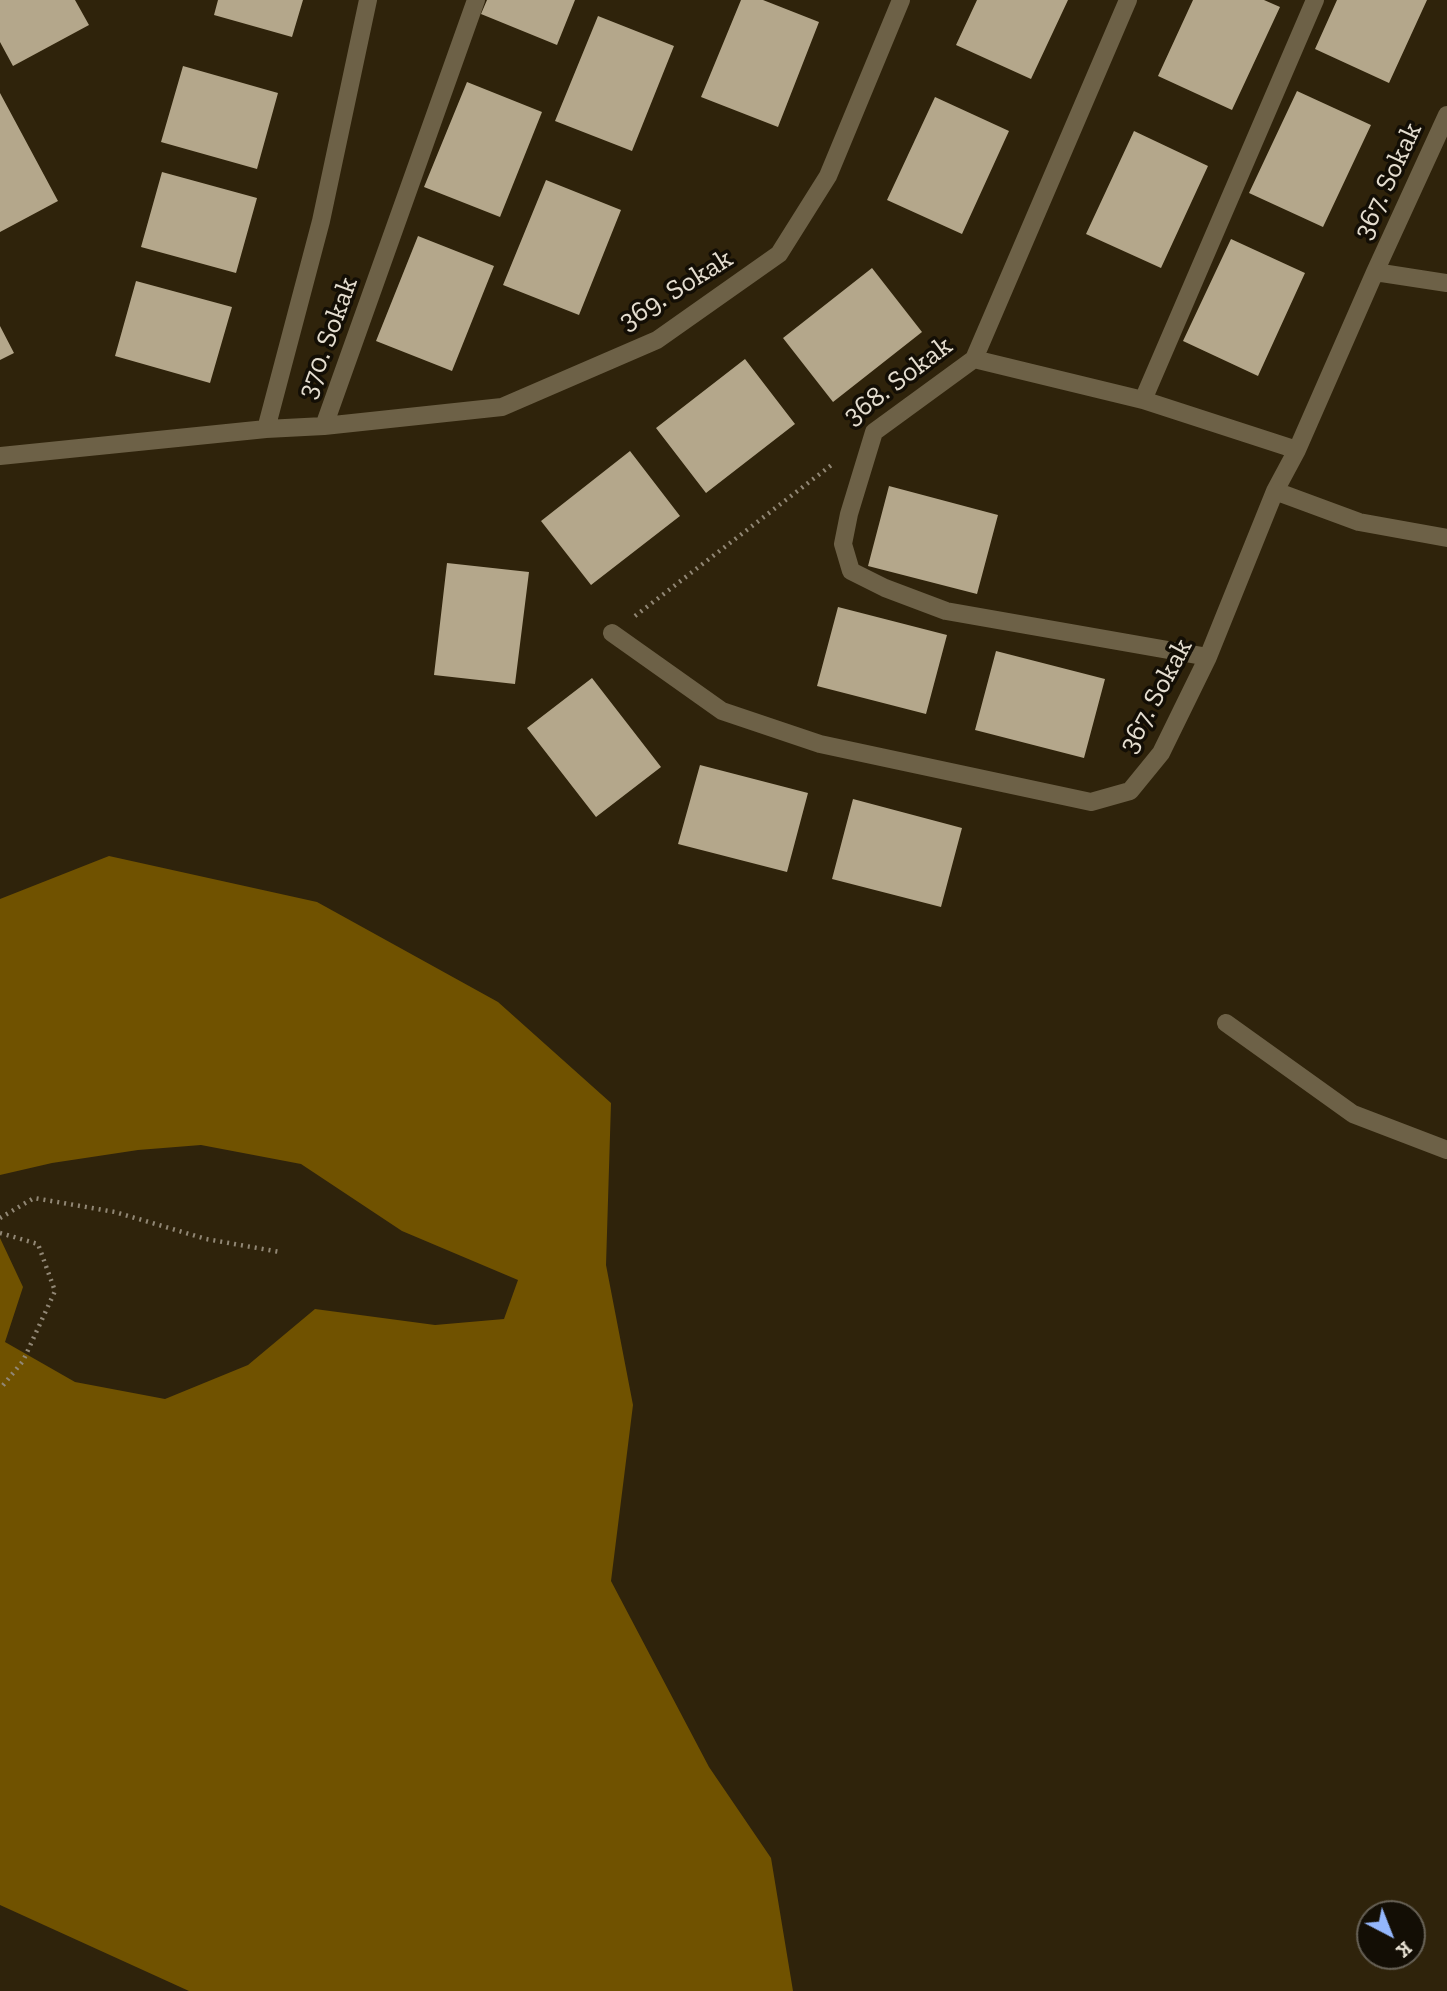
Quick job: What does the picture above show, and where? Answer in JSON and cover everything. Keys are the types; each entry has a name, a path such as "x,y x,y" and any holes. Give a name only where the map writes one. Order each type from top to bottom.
{"street":[{"path":"266,429 321,221 368,0"},
{"name":"370. Sokak","path":"0,456 266,429 324,426 476,0"},
{"name":"369. Sokak","path":"324,426 502,407 657,340 779,254 828,176 901,0"},
{"name":"368. Sokak","path":"874,432 974,359 1128,0"},
{"path":"1143,400 1315,0"},
{"name":"367. Sokak","path":"612,633 722,711 820,744 1091,802 1130,790 1161,753 1208,657 1275,491 1297,450 1447,115"},
{"path":"1375,272 1447,283"},
{"path":"974,359 1143,400 1297,450"},
{"path":"874,432 849,514 843,544 852,571 885,588 946,611 1208,657"},
{"path":"1275,491 1359,522 1447,538"},
{"path":"1226,1023 1353,1114 1447,1150"}],"path":[{"name":"368. Sokak","path":"612,633 874,432"},
{"path":"0,1218 34,1198 114,1212 205,1239 280,1252"},
{"path":"0,1233 38,1244 55,1291 23,1361 0,1389"}],"shaded area":[{"path":"109,856 317,902 498,1002 611,1103 606,1265 633,1405 611,1581 709,1767 771,1858 793,1991 189,1991 0,1905 0,1238 23,1287 5,1342 75,1382 165,1399 248,1365 315,1309 435,1325 504,1319 518,1280 402,1231 301,1164 201,1145 138,1150 52,1163 0,1175 0,899"}],"building":[{"path":"0,0 75,0 89,25 13,66 0,42"},
{"path":"218,0 303,0 292,37 214,15"},
{"path":"487,0 575,0 557,45 481,14"},
{"path":"741,0 763,0 819,22 778,127 701,97"},
{"path":"977,0 1068,0 1031,79 956,45"},
{"path":"1193,0 1264,0 1280,7 1232,110 1158,76"},
{"path":"1337,0 1427,0 1389,83 1315,49"},
{"path":"598,16 674,46 632,151 555,121"},
{"path":"183,66 278,93 257,169 161,142"},
{"path":"467,82 542,112 500,217 424,187"},
{"path":"1297,91 1371,125 1323,227 1249,193"},
{"path":"0,93 58,201 0,232"},
{"path":"935,97 1009,131 962,234 887,200"},
{"path":"1134,131 1208,166 1161,268 1086,234"},
{"path":"162,172 257,198 236,273 141,247"},
{"path":"546,180 621,210 579,315 503,285"},
{"path":"418,236 494,266 452,371 376,341"},
{"path":"1231,239 1305,273 1258,376 1183,341"},
{"path":"872,268 922,332 833,402 783,338"},
{"path":"136,281 232,307 210,383 115,356"},
{"path":"0,326 14,353 0,360"},
{"path":"745,359 795,424 706,493 656,428"},
{"path":"630,451 680,516 591,585 541,521"},
{"path":"889,486 998,515 977,594 868,566"},
{"path":"447,563 529,572 515,684 434,675"},
{"path":"838,607 947,635 926,714 817,686"},
{"path":"996,651 1105,679 1084,758 975,730"},
{"path":"592,678 661,767 596,817 527,728"},
{"path":"700,765 808,793 787,872 678,844"},
{"path":"853,799 962,828 941,907 832,879"}]}
